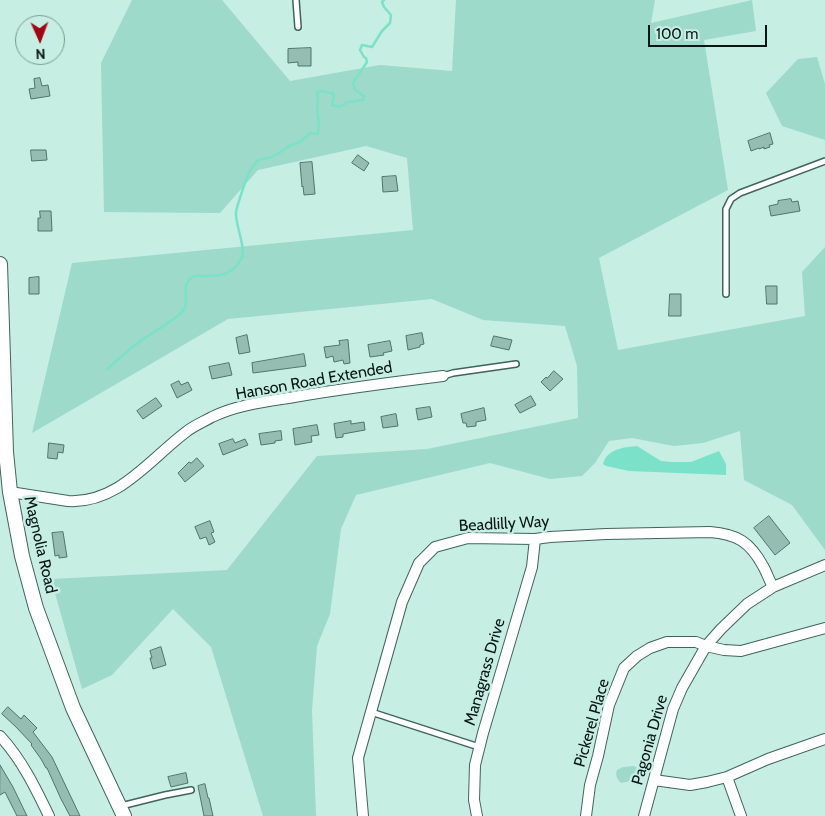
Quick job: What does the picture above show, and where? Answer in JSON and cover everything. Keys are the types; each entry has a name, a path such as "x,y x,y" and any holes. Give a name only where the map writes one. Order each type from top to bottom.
{"main road":[{"name":"Magnolia Road","path":"0,264 6,452 5,491 39,615 73,708 122,811"}],"street":[{"name":"Hanson Road Extended","path":"5,491 77,501 89,499 120,487 187,431 226,411 259,403 364,385 442,376"},
{"name":"Beadlilly Way","path":"363,816 358,758 402,602 418,563 435,547 468,538 535,539 630,533 721,533 738,538 748,544 764,568 773,587"},
{"name":"Managrass Drive","path":"476,816 474,800 475,765 532,567 535,539"},
{"name":"Pagonia Drive","path":"644,816 673,710 682,688 706,646 747,604 773,587 825,565"},
{"name":"Pickerel Place","path":"586,816 590,785 610,705 624,668 637,656 650,648 667,642 696,642 724,650 740,651 825,628"},
{"path":"0,736 28,773 49,816"},
{"path":"654,780 690,785 707,782 727,777 768,759 825,739"},
{"path":"727,777 741,816"}],"lane":[{"path":"296,0 298,27"},
{"path":"726,294 726,209 731,199 753,187 825,161"},
{"path":"442,376 453,372 516,364"},
{"path":"371,712 480,747"},
{"path":"122,811 165,795 191,790"}],"shaded area":[{"path":"132,0 222,0 290,81 380,65 452,71 456,0 655,0 651,23 752,0 756,31 704,40 728,190 599,258 618,350 805,316 802,272 825,247 825,550 792,505 744,480 740,431 703,443 674,446 632,438 609,441 595,463 582,476 550,479 490,463 356,495 341,529 330,614 317,646 312,711 316,816 263,816 211,647 173,609 112,675 82,689 51,579 227,570 317,456 427,449 578,418 577,366 565,326 483,320 432,299 228,319 32,433 72,263 413,230 407,158 366,146 258,170 220,213 104,212 101,63"},
{"path":"817,57 825,84 825,140 782,126 766,93 798,59"},
{"path":"637,446 661,461 672,462 691,462 719,451 726,464 726,475 629,471 603,464 612,452 622,448"},
{"path":"634,766 639,769 643,776 641,779 621,783 616,774 617,770 623,767"}],"building":[{"path":"311,48 311,66 298,66 298,62 288,63 288,49"},
{"path":"40,78 42,86 48,85 50,96 31,99 29,89 35,88 34,79"},
{"path":"770,133 773,144 769,145 770,147 751,151 748,141"},
{"path":"31,150 46,150 47,160 32,161"},
{"path":"358,155 369,163 364,171 352,163"},
{"path":"312,162 315,194 304,195 300,163"},
{"path":"396,176 398,191 383,192 382,177"},
{"path":"791,199 792,202 798,201 800,211 771,216 769,206 778,204 778,201"},
{"path":"40,211 51,211 52,231 38,231"},
{"path":"39,277 39,294 29,294 29,278"},
{"path":"766,286 777,286 777,304 767,304"},
{"path":"670,294 681,294 681,316 669,316"},
{"path":"422,333 424,344 408,350 406,336"},
{"path":"247,335 250,352 239,354 236,338"},
{"path":"494,336 512,340 509,350 491,346"},
{"path":"348,340 350,363 344,364 343,360 334,362 333,356 326,358 324,347 340,345 339,341"},
{"path":"390,341 392,351 383,353 384,355 370,357 368,345"},
{"path":"304,354 306,366 253,373 252,363"},
{"path":"229,363 232,375 212,379 209,367"},
{"path":"554,371 563,379 550,391 541,382"},
{"path":"179,381 181,385 188,382 192,390 177,398 171,385"},
{"path":"531,396 536,405 520,413 515,405"},
{"path":"156,398 162,406 143,419 137,411"},
{"path":"430,407 432,417 418,420 416,409"},
{"path":"484,408 486,420 476,422 476,426 467,427 466,423 463,423 461,414"},
{"path":"396,414 398,426 383,428 381,417"},
{"path":"351,421 351,424 364,422 365,430 343,434 343,437 336,438 334,424"},
{"path":"317,425 319,435 311,436 312,442 295,445 293,429"},
{"path":"281,431 282,440 261,445 259,434"},
{"path":"233,439 235,443 245,439 248,445 223,455 219,444"},
{"path":"49,443 64,445 63,453 58,452 57,459 48,458"},
{"path":"197,458 204,466 185,482 178,473 189,462 191,463"},
{"path":"769,516 790,543 775,555 754,528"},
{"path":"210,521 214,532 211,533 215,542 209,545 206,537 200,539 195,527"},
{"path":"63,532 67,557 59,558 59,555 55,556 52,533"},
{"path":"161,647 166,665 153,669 150,651"},
{"path":"8,707 21,719 24,715 37,728 33,732 52,757 80,816 70,816 47,768 32,744 2,714"},
{"path":"0,765 27,816 17,816 5,792 0,795"},
{"path":"186,773 188,783 171,787 168,777"},
{"path":"205,784 213,816 204,816 198,786"}],"waterway":[{"path":"107,369 135,345 173,320 183,311 189,280 196,276 227,273 239,263 243,248 236,212 249,172 258,160 272,157 289,146 298,143 311,133 318,134 317,92 323,91 334,94 332,105 339,107 348,102 363,100 364,96 355,90 353,83 367,62 360,50 362,45 372,47 382,31 390,23 391,15 384,7 382,2 384,0"}]}
